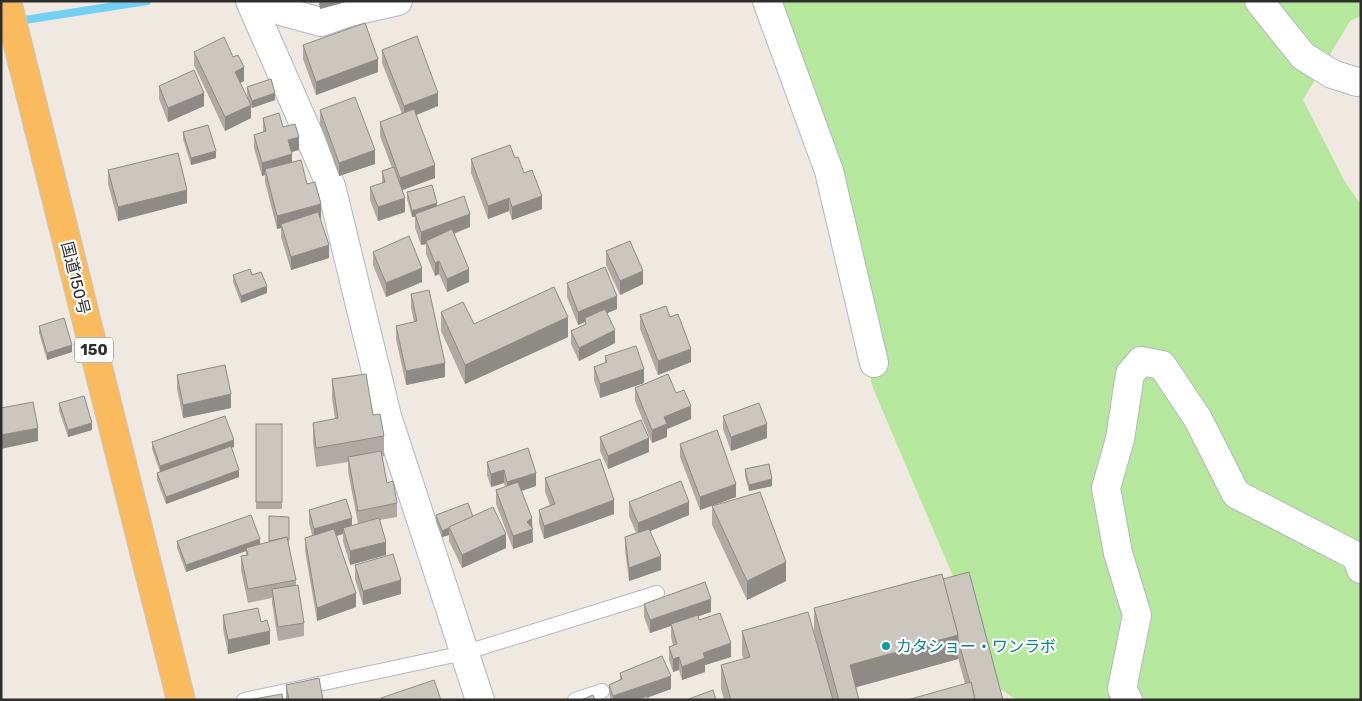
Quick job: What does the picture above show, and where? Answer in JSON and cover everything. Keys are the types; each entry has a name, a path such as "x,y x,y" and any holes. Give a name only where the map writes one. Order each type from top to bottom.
{"highway":[{"name":"国道150号","path":"7,1 181,700"}],"street":[{"path":"250,1 330,186 387,416 480,700"},
{"path":"257,1 284,12 321,22 349,12 398,1"},
{"path":"767,1 829,171 874,363"},
{"path":"1259,1 1303,56 1332,74 1357,82 1361,81"},
{"path":"1128,700 1122,689 1137,615 1118,553 1106,488 1120,439 1130,374 1141,361 1162,365 1198,419 1236,494 1356,556 1361,569"}],"lane":[{"path":"244,700 464,653 657,593"},
{"path":"575,700 602,691"}],"green space":[{"path":"776,1 1361,1 1361,16 1350,21 1303,100 1345,182 1361,205 1361,700 1016,700 1001,689 873,388"}],"building":[{"path":"365,23 378,59 316,82 303,45"},
{"path":"417,36 438,93 404,106 382,50"},
{"path":"224,37 233,57 238,55 244,67 235,72 251,105 225,117 194,52"},
{"path":"194,70 204,93 168,108 159,86"},
{"path":"271,79 275,93 252,101 247,87"},
{"path":"355,97 375,150 339,163 320,110"},
{"path":"414,109 435,165 400,178 380,122"},
{"path":"279,113 283,127 295,124 299,137 288,140 292,154 262,163 254,135 266,131 263,118"},
{"path":"208,125 216,151 191,158 183,132"},
{"path":"510,145 515,158 518,157 524,173 532,170 542,196 512,207 509,198 488,206 471,159"},
{"path":"178,153 187,190 118,207 108,170"},
{"path":"301,160 307,184 315,182 321,204 277,216 265,169"},
{"path":"394,167 405,198 378,207 370,187 385,182 382,171"},
{"path":"432,185 437,203 412,211 407,192"},
{"path":"464,196 470,214 421,232 415,214"},
{"path":"318,212 329,245 291,257 281,224"},
{"path":"452,229 469,269 447,279 439,261 435,263 426,241"},
{"path":"409,236 422,268 386,283 373,252"},
{"path":"630,241 643,271 620,281 606,251"},
{"path":"605,267 617,296 578,312 567,283"},
{"path":"250,269 252,275 261,272 267,286 241,296 233,275"},
{"path":"554,287 568,317 465,365 441,312 463,302 474,324"},
{"path":"429,290 445,363 406,371 396,326 417,321 411,294"},
{"path":"666,306 670,317 678,314 691,349 658,361 640,315"},
{"path":"605,309 615,330 579,348 571,331 586,324 585,318"},
{"path":"64,318 72,345 47,353 39,326"},
{"path":"636,346 644,369 600,384 594,367 607,362 605,356"},
{"path":"225,365 231,394 183,405 177,375"},
{"path":"366,374 373,415 380,414 384,436 316,448 313,423 338,418 332,379"},
{"path":"668,374 676,393 684,390 691,406 664,417 667,424 652,430 635,388"},
{"path":"84,396 92,423 68,430 59,403"},
{"path":"33,402 38,428 1,435 1,408"},
{"path":"759,403 767,424 731,437 723,416"},
{"path":"225,416 234,440 160,466 152,442"},
{"path":"641,420 649,438 608,456 600,437"},
{"path":"256,424 282,424 282,502 256,502"},
{"path":"717,430 736,484 700,497 680,444"},
{"path":"231,446 239,470 166,497 157,473"},
{"path":"528,448 536,473 507,482 504,470 491,474 487,462"},
{"path":"381,451 387,483 393,481 397,503 358,511 348,457"},
{"path":"600,459 614,500 544,526 539,510 555,504 545,478"},
{"path":"769,464 772,479 749,485 745,469"},
{"path":"681,481 689,502 638,523 629,502"},
{"path":"518,482 532,518 527,522 533,529 513,536 496,490"},
{"path":"760,492 786,562 747,581 712,506"},
{"path":"346,499 352,518 314,529 309,510"},
{"path":"468,503 473,517 442,531 436,515"},
{"path":"493,507 506,534 462,555 449,527"},
{"path":"251,515 260,539 186,565 177,541"},
{"path":"269,516 289,517 289,540 287,540 287,537 269,541"},
{"path":"379,518 386,542 350,551 343,528"},
{"path":"334,529 356,593 317,608 305,538"},
{"path":"649,529 661,556 629,568 625,537"},
{"path":"287,537 296,580 248,589 241,556 248,555 246,548"},
{"path":"393,554 401,580 363,591 355,565"},
{"path":"969,572 1003,700 975,700 958,639 943,579"},
{"name":"カタショー・ワンラボ","path":"942,574 958,635 850,665 859,700 839,700 814,608"},
{"path":"705,582 711,599 650,620 644,604"},
{"path":"298,585 304,623 278,627 272,589"},
{"path":"258,608 261,622 267,620 270,631 228,640 223,615"},
{"path":"808,612 833,700 731,700 721,665 750,657 742,631"},
{"path":"720,613 731,643 703,653 705,658 682,667 679,657 673,659 669,647 677,644 671,624 698,615 699,620"},
{"path":"662,656 671,676 613,696 609,685 622,679 620,673"},
{"path":"319,678 323,700 289,700 286,685"},
{"path":"434,680 441,700 382,700 381,698"},
{"path":"971,682 975,700 907,700"},
{"path":"713,690 716,700 686,700"},
{"path":"282,694 283,700 248,700"},
{"path":"593,695 595,700 581,700"},
{"path":"647,696 649,700 637,700"}],"waterway":[{"path":"18,21 147,1"}],"place":[{"name":"カタショー・ワンラボ","path":"886,646"}]}
